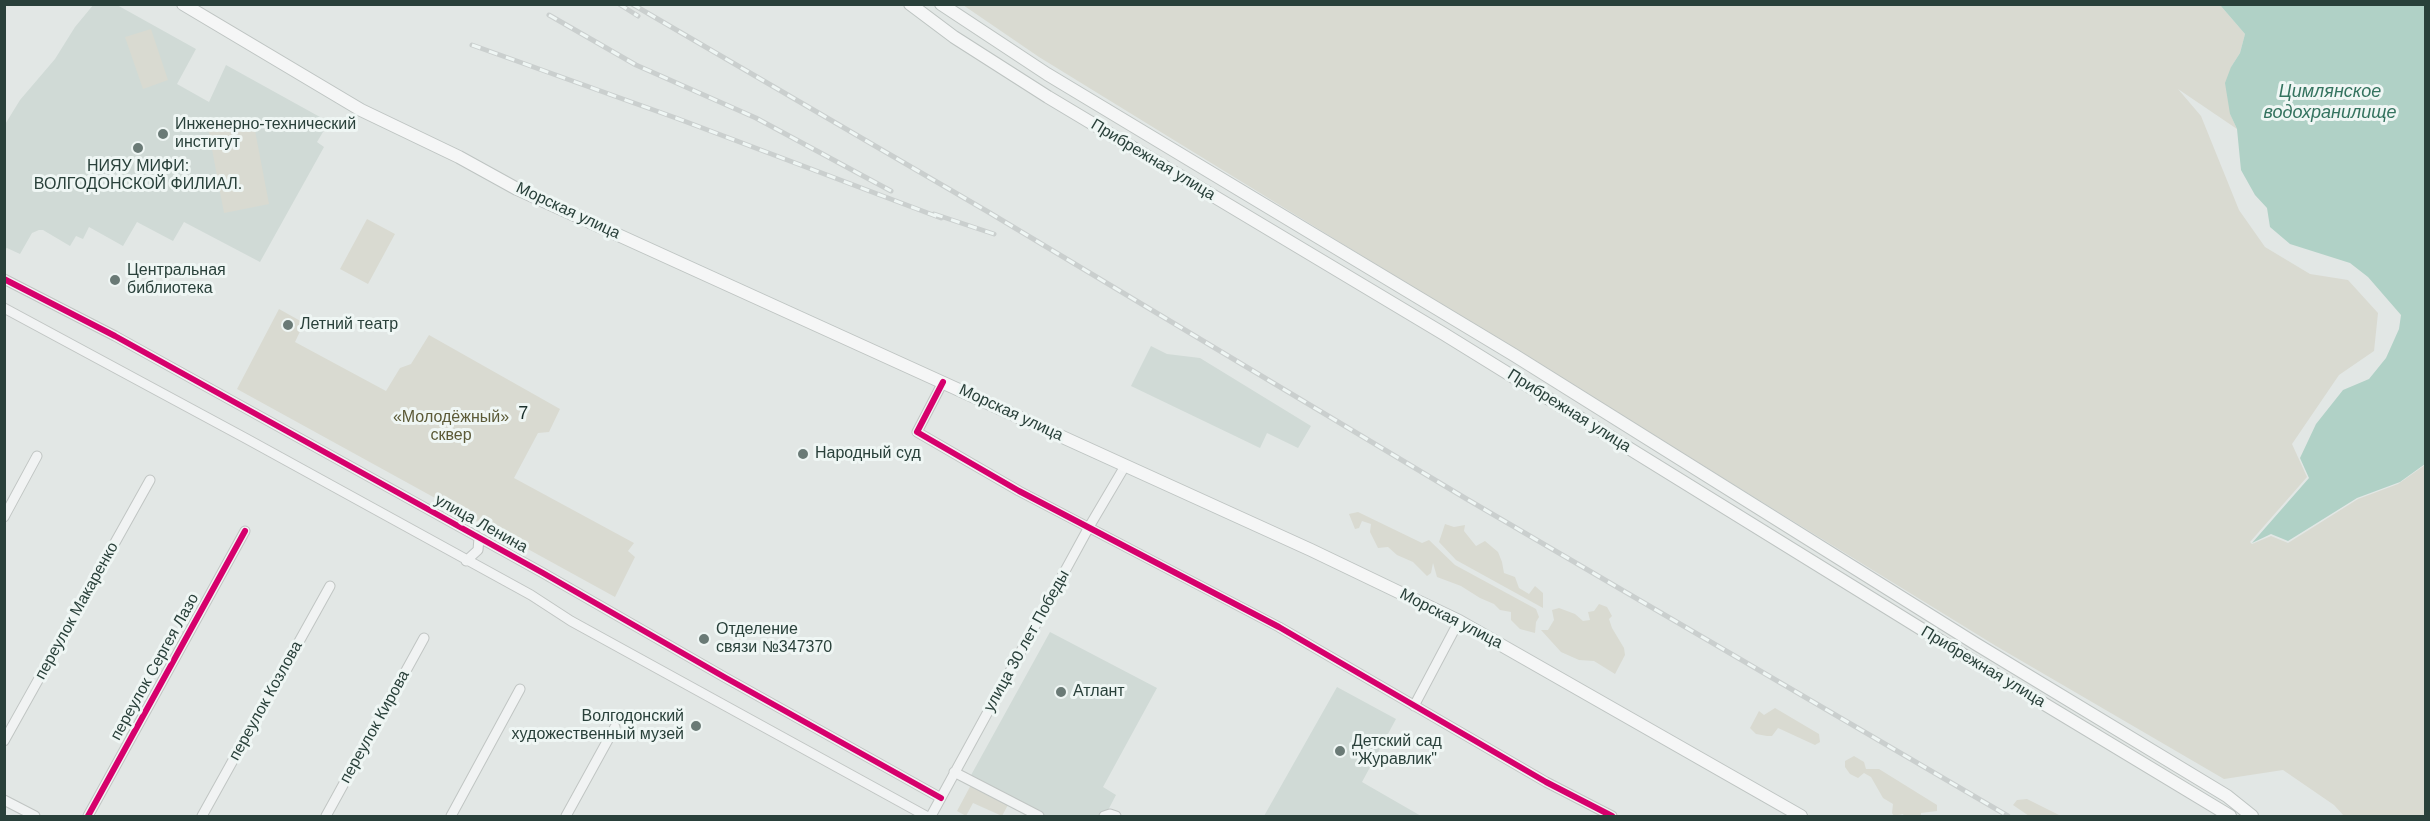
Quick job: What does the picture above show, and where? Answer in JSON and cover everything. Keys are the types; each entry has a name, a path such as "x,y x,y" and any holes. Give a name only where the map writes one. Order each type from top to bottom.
{"main road":[{"name":"Морская улица","path":"183,4 383,122 459,157 555,206 1311,550 1459,621 1801,816"},
{"name":"Прибрежная улица","path":"910,4 954,37 1048,97 1444,334 1972,661 2230,816"},
{"name":"Прибрежная улица","path":"940,4 1047,74 1514,355 1986,650 2227,796 2252,816"}],"street":[{"name":"улица Ленина","path":"4,279 115,336 941,798"},
{"path":"4,308 531,595 571,621 926,816"},
{"path":"943,382 917,432 1019,491 1279,627 1586,805 1612,816"},
{"path":"4,517 37,456"},
{"name":"улица 30 лет Победы","path":"931,816 1089,527 1125,466"},
{"name":"переулок Макаренко","path":"4,741 150,480"},
{"name":"переулок Сергея Лазо","path":"88,816 245,531"},
{"path":"466,561 478,550 479,538"},
{"name":"переулок Козлова","path":"202,816 330,586"},
{"path":"1414,706 1459,621"},
{"name":"переулок Кирова","path":"326,816 424,638"},
{"path":"451,816 520,689"},
{"path":"566,816 615,727"},
{"path":"954,772 1040,816"},
{"path":"4,800 35,816"},
{"path":"1104,816 1110,814 1116,816"}],"shaded area":[{"name":"Инженерно-технический институт","path":"94,4 117,5 196,49 177,84 209,102 226,65 329,122 317,142 324,147 260,262 184,222 173,241 137,222 123,246 89,227 83,239 76,236 70,246 43,230 39,230 32,233 20,254 5,249 4,126 20,100 55,59 75,27"},
{"path":"1151,346 1167,354 1200,358 1311,426 1298,448 1267,433 1260,448 1131,386"},
{"path":"1050,632 1157,688 1103,787 1116,795 1105,816 1045,816 970,777"},
{"name":"Детский сад \"Журавлик\"","path":"1337,687 1396,719 1362,782 1421,816 1264,816"}],"green space":[{"path":"963,5 2220,5 2245,34 2240,53 2231,67 2230,114 2237,129 2178,89 2201,116 2239,210 2265,247 2310,274 2348,280 2378,313 2374,351 2339,375 2292,444 2307,477 2250,542 2252,544 2271,536 2288,543 2358,499 2398,484 2425,465 2425,816 2344,816 2334,805 2283,770 2224,779 1996,646 1039,57"},
{"path":"151,29 168,80 143,89 125,37"},
{"path":"253,120 269,204 224,213 208,128"},
{"path":"367,219 395,234 368,284 340,269"},
{"name":"«Молодёжный» сквер","path":"279,309 304,323 295,342 386,391 400,368 411,364 429,335 560,409 549,432 538,433 514,478 634,543 628,551 635,557 615,597 237,389"},
{"path":"1358,512 1422,543 1429,540 1455,565 1536,609 1539,617 1535,633 1520,629 1511,620 1511,612 1500,610 1494,604 1461,586 1437,577 1433,563 1431,573 1427,576 1413,562 1397,555 1388,547 1378,548 1370,532 1371,524 1362,521 1359,528 1355,529 1349,514"},
{"path":"1445,524 1454,527 1465,525 1464,531 1476,546 1485,541 1498,552 1504,573 1515,577 1519,588 1529,594 1535,586 1543,593 1543,608 1456,560 1439,542"},
{"path":"1599,604 1607,607 1612,616 1609,619 1612,628 1624,648 1625,655 1615,674 1594,661 1579,660 1561,652 1541,630 1548,630 1554,620 1552,610 1559,608 1575,614 1583,621 1590,620 1588,612 1594,611"},
{"path":"1775,708 1819,734 1820,742 1815,745 1778,728 1772,736 1756,734 1750,728 1759,711 1764,715"},
{"path":"1854,756 1864,762 1866,769 1879,769 1937,805 1937,811 1921,813 1921,816 1904,816 1903,814 1894,816 1893,804 1883,798 1871,777 1864,773 1858,778 1850,774 1845,767 1845,761"},
{"path":"972,783 1009,803 1002,816 973,803 966,816 957,811"},
{"path":"2027,799 2061,816 2029,816 2013,805 2017,800"}],"water":[{"name":"Цимлянское водохранилище","path":"2220,5 2425,5 2425,464 2400,482 2357,498 2288,541 2271,534 2252,543 2309,478 2300,458 2316,424 2343,390 2369,379 2386,358 2399,329 2401,315 2368,277 2350,263 2290,244 2270,227 2267,208 2255,195 2241,170 2237,129 2230,114 2225,83 2240,53 2245,34"}],"railway":[{"path":"619,4 638,16"},
{"path":"632,4 990,213 1465,498 2008,816"},
{"path":"549,15 636,65 756,118 891,191"},
{"path":"472,45 676,118 941,218"},
{"path":"934,214 994,234"}],"cycle path":[{"path":"4,279 115,336 543,573 941,798"},
{"path":"943,382 917,432 1019,491 1279,627 1546,782 1612,816"},
{"path":"88,816 245,531"}],"place":[{"name":"Инженерно-технический институт","path":"163,134"},
{"name":"НИЯУ МИФИ: ВОЛГОДОНСКОЙ ФИЛИАЛ.","path":"138,148"},
{"name":"Центральная библиотека","path":"115,280"},
{"name":"Летний театр","path":"288,325"},
{"name":"Народный суд","path":"803,454"},
{"name":"Отделение связи №347370","path":"704,639"},
{"name":"Атлант","path":"1061,692"},
{"name":"Волгодонский художественный музей","path":"696,726"},
{"name":"Детский сад \"Журавлик\"","path":"1340,751"}],"district":[{"name":"7","path":"524,414"}]}
